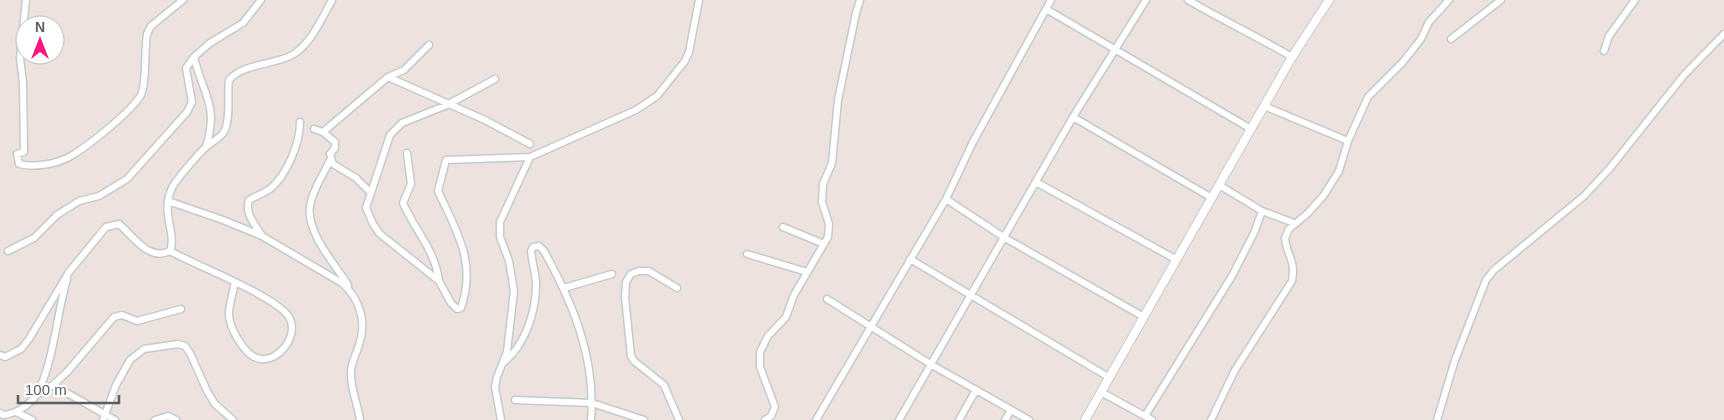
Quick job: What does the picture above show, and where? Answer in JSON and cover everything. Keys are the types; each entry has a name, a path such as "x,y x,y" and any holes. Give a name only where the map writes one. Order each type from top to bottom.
{"street":[{"path":"26,0 20,58 23,83 24,152 17,154 17,159 19,164 31,167 70,156 116,122 137,100 142,88 147,34 150,26 183,0"},
{"path":"8,250 34,238 57,215 79,201 99,196 127,179 187,112 192,102 186,68 194,57 210,43 243,23 261,0"},
{"path":"170,251 172,244 166,209 172,188 206,147 220,138 225,131 228,122 228,88 230,80 239,71 294,54 316,29 332,0"},
{"path":"407,153 411,184 403,203 417,231 429,247 439,281 454,308 461,308 466,282 464,249 447,205 438,191 446,160 530,157 614,122 657,96 685,61 689,52 699,0"},
{"path":"765,420 771,416 775,407 760,367 760,352 768,336 786,317 794,294 824,244 829,230 822,202 823,184 832,162 838,100 860,0"},
{"path":"816,420 946,199 973,142 1052,0"},
{"path":"899,420 972,296 1073,117 1146,0"},
{"path":"1188,0 1292,57"},
{"path":"1085,420 1292,57 1329,0"},
{"path":"1211,420 1235,370 1292,281 1292,258 1285,238 1294,223 1308,214 1324,195 1339,171 1348,141 1368,97 1402,63 1421,39 1429,22 1448,0"},
{"path":"1451,39 1501,0"},
{"path":"1604,51 1609,36 1635,0"},
{"path":"1046,10 1251,129"},
{"path":"1437,420 1455,360 1486,280 1494,270 1584,196 1610,168 1684,75 1724,34"},
{"path":"323,132 388,77 404,70 429,45"},
{"path":"194,57 212,112 212,127 206,147"},
{"path":"388,77 447,105 485,120 530,144"},
{"path":"439,281 377,230 366,208 370,193 382,155 396,128 447,105 495,79"},
{"path":"1264,106 1348,141"},
{"path":"1073,117 1212,198"},
{"path":"262,236 250,217 249,200 268,190 283,173 300,133 300,122"},
{"path":"314,128 323,132 335,142 330,160 312,198 310,218 327,257 351,291 360,308 362,332 351,366 360,420"},
{"path":"501,420 495,387 497,377 504,362 513,312 514,291 509,261 500,237 500,222 530,157"},
{"path":"330,160 370,193"},
{"path":"1036,182 1176,260"},
{"path":"1219,185 1262,211 1294,223"},
{"path":"946,199 1005,238 1144,317"},
{"path":"168,201 262,236 342,283 351,291"},
{"path":"1145,416 1232,276 1254,233 1262,211"},
{"path":"0,355 5,357 12,354 25,344 69,272 106,227 114,224 124,229 149,252 158,255 170,251 235,282 281,308 290,319 292,333 280,353 274,357 260,359 245,351 241,346 228,314 235,282"},
{"path":"784,227 824,244"},
{"path":"504,362 520,347 535,296 535,276 531,248 537,246 542,248 564,288 590,363 591,420"},
{"path":"747,254 807,272"},
{"path":"910,259 1110,378"},
{"path":"677,288 655,273 639,271 631,274 626,282 625,296 631,356 634,361 664,385 679,420"},
{"path":"35,396 47,364 69,272"},
{"path":"564,288 612,274"},
{"path":"827,299 932,365 1029,420"},
{"path":"0,413 3,415 16,412 35,396 53,385 114,317 122,315 131,320 142,321 181,309"},
{"path":"105,417 116,385 130,360 144,349 178,344 185,346 190,353 215,404 233,420"},
{"path":"53,385 105,417 115,420"},
{"path":"959,420 976,390"},
{"path":"1101,392 1152,420"},
{"path":"515,400 592,403 644,420"},
{"path":"1005,420 1011,410"},
{"path":"16,412 32,420"},
{"path":"155,420 168,416 176,420"}]}
